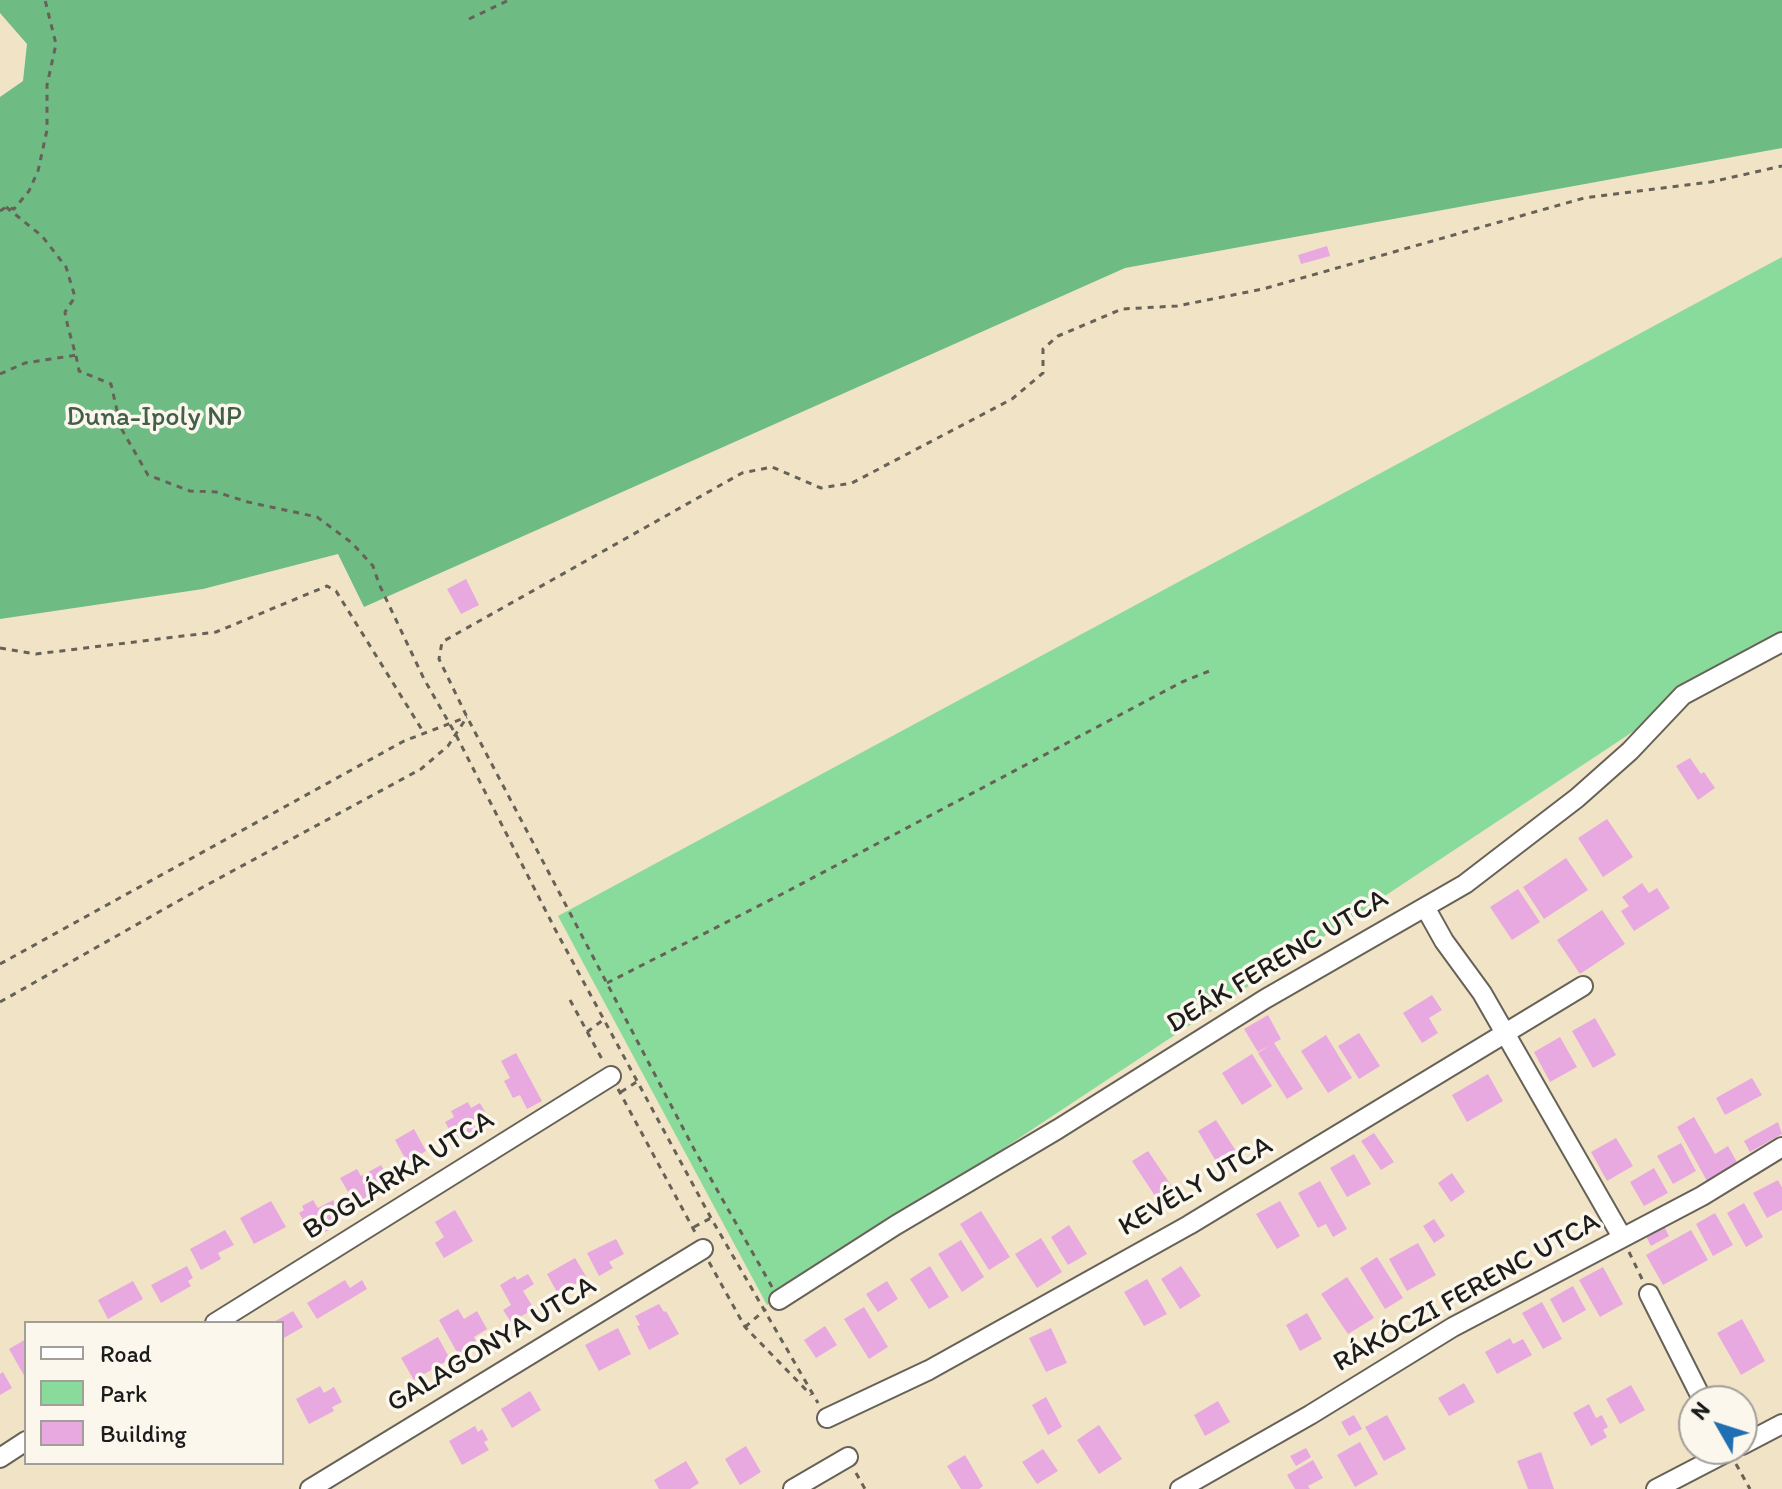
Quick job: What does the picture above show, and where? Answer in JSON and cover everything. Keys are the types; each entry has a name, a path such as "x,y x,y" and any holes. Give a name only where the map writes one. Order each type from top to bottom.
{"street":[{"name":"DEÁK FERENC UTCA","path":"779,1300 1265,999 1465,884 1577,798 1630,751 1683,695 1782,642"},
{"path":"1425,907 1444,941 1482,993 1622,1237"},
{"name":"KEVÉLY UTCA","path":"827,1418 929,1370 1176,1233 1583,986"},
{"name":"BOGLÁRKA UTCA","path":"218,1321 616,1084"},
{"name":"RÁKÓCZI FERENC UTCA","path":"1180,1489 1453,1327 1702,1196 1782,1147"},
{"name":"GALAGONYA UTCA","path":"310,1489 703,1249"},
{"path":"1649,1294 1695,1385"},
{"path":"1758,1436 1782,1424"},
{"path":"0,1458 24,1442"},
{"path":"793,1489 848,1457"},
{"path":"1656,1489 1701,1465"}],"path":[{"path":"0,211 6,207 14,209 29,191 38,171 47,130 47,85 56,44 45,0"},
{"path":"469,19 509,0"},
{"path":"779,1300 694,1149 467,717 439,659 442,642 742,473 772,467 821,488 852,483 1012,399 1043,373 1043,349 1058,336 1122,309 1177,306 1263,289 1584,198 1711,182 1782,166"},
{"path":"6,207 42,236 66,267 75,297 65,312 79,371 111,384 121,428 148,475 190,491 216,492 317,517 352,543 373,566 424,679 638,1081 763,1311 817,1400 745,1327 570,1000"},
{"path":"0,374 25,363 77,355"},
{"path":"0,648 36,654 216,632 327,586 336,591 424,733"},
{"path":"607,983 1182,682 1212,670"},
{"path":"0,964 390,749 467,717"},
{"path":"0,1002 421,769 448,746 467,717"},
{"path":"587,1032 605,1019"},
{"path":"616,1084 638,1081"},
{"path":"694,1227 711,1218"},
{"path":"1622,1237 1649,1294"},
{"path":"745,1327 763,1311"},
{"path":"1740,1465 1750,1489"}],"green space":[{"name":"Duna-Ipoly NP","path":"0,0 1782,0 1782,148 1125,268 364,607 338,554 203,589 0,619 0,97 23,81 27,44 0,13"},
{"path":"1782,257 1782,633 767,1305 558,916"}],"building":[{"path":"1327,246 1330,256 1301,264 1298,255"},
{"path":"466,579 479,605 461,614 447,589"},
{"path":"1690,758 1715,788 1698,800 1676,766"},
{"path":"1607,819 1633,857 1603,877 1578,838"},
{"path":"1566,858 1588,890 1544,919 1523,887"},
{"path":"1642,883 1649,893 1657,888 1670,908 1634,931 1621,911 1629,906 1622,897"},
{"path":"1518,889 1540,922 1512,940 1490,907"},
{"path":"1602,910 1625,944 1580,974 1557,940"},
{"path":"1432,995 1442,1010 1429,1018 1438,1033 1422,1043 1403,1013"},
{"path":"1268,1015 1281,1039 1274,1043 1303,1089 1287,1099 1258,1053 1270,1045 1258,1052 1244,1029"},
{"path":"1595,1018 1616,1055 1593,1068 1572,1031"},
{"path":"1359,1033 1380,1066 1359,1079 1338,1046"},
{"path":"1326,1035 1352,1078 1328,1093 1301,1051"},
{"path":"1560,1037 1577,1067 1550,1082 1534,1052"},
{"path":"516,1053 542,1101 527,1109 520,1095 513,1098 504,1081 510,1078 501,1061"},
{"path":"1252,1054 1272,1086 1242,1105 1222,1073"},
{"path":"1488,1074 1503,1101 1467,1122 1452,1095"},
{"path":"1752,1078 1762,1095 1725,1115 1716,1098"},
{"path":"468,1102 471,1108 480,1103 490,1121 483,1124 485,1127 455,1140 445,1122 454,1117 451,1111"},
{"path":"1694,1117 1715,1154 1728,1146 1738,1164 1707,1181 1677,1127"},
{"path":"1216,1120 1236,1151 1217,1163 1198,1131"},
{"path":"1778,1122 1782,1134 1750,1152 1744,1141"},
{"path":"414,1129 426,1151 407,1162 395,1140"},
{"path":"1374,1133 1394,1162 1381,1170 1361,1141"},
{"path":"1616,1138 1633,1166 1607,1181 1591,1152"},
{"path":"1681,1143 1696,1171 1673,1184 1657,1156"},
{"path":"1148,1151 1179,1197 1163,1208 1132,1161"},
{"path":"1354,1154 1371,1184 1347,1197 1330,1168"},
{"path":"381,1165 389,1180 369,1191 371,1196 355,1204 340,1178 357,1169 361,1176"},
{"path":"1654,1168 1668,1193 1644,1206 1630,1182"},
{"path":"1452,1173 1465,1192 1451,1202 1438,1183"},
{"path":"1778,1180 1782,1188 1782,1210 1767,1218 1753,1193"},
{"path":"1320,1181 1347,1229 1333,1237 1326,1224 1318,1228 1298,1193"},
{"path":"313,1200 318,1208 333,1200 341,1214 334,1227 316,1237 299,1213 304,1210 302,1206"},
{"path":"271,1201 286,1227 254,1244 240,1218"},
{"path":"1280,1201 1300,1236 1277,1249 1256,1214"},
{"path":"1744,1203 1763,1237 1746,1247 1727,1213"},
{"path":"455,1210 473,1241 444,1258 435,1243 444,1237 435,1222"},
{"path":"981,1211 1010,1257 989,1270 960,1224"},
{"path":"1715,1213 1733,1245 1713,1256 1696,1224"},
{"path":"1434,1219 1445,1236 1434,1243 1423,1226"},
{"path":"1069,1225 1087,1254 1068,1265 1051,1237"},
{"path":"1664,1226 1669,1236 1651,1246 1646,1236"},
{"path":"225,1230 234,1245 218,1253 221,1259 201,1270 190,1249"},
{"path":"1691,1230 1708,1260 1663,1285 1646,1255"},
{"path":"1041,1238 1062,1272 1037,1288 1015,1254"},
{"path":"616,1239 624,1254 609,1262 613,1268 599,1276 587,1253"},
{"path":"961,1240 984,1277 962,1292 938,1254"},
{"path":"1418,1243 1436,1275 1407,1291 1389,1259"},
{"path":"1377,1257 1403,1298 1385,1309 1360,1268"},
{"path":"575,1258 590,1283 580,1289 577,1283 558,1294 547,1274"},
{"path":"187,1266 193,1278 188,1281 191,1286 161,1303 151,1285"},
{"path":"930,1266 949,1297 929,1309 910,1279"},
{"path":"1181,1266 1201,1296 1180,1309 1161,1279"},
{"path":"1603,1267 1623,1304 1600,1317 1579,1280"},
{"path":"528,1274 534,1284 523,1291 534,1309 511,1322 503,1310 511,1305 500,1285 515,1276 517,1280"},
{"path":"1347,1277 1374,1318 1348,1334 1321,1294"},
{"path":"1147,1279 1167,1314 1144,1326 1124,1292"},
{"path":"345,1280 350,1288 362,1280 367,1289 317,1319 307,1303"},
{"path":"133,1281 143,1299 108,1319 98,1300"},
{"path":"887,1281 898,1299 878,1312 866,1294"},
{"path":"1573,1286 1586,1310 1563,1323 1550,1299"},
{"path":"1542,1302 1562,1339 1543,1349 1522,1313"},
{"path":"659,1304 679,1334 649,1350 635,1316"},
{"path":"864,1307 888,1347 869,1359 844,1319"},
{"path":"458,1309 464,1319 477,1311 487,1329 474,1337 478,1345 459,1356 439,1320"},
{"path":"293,1311 303,1327 284,1338 284,1321 276,1321"},
{"path":"1307,1313 1322,1339 1300,1351 1286,1325"},
{"path":"1742,1319 1765,1361 1741,1375 1717,1333"},
{"path":"825,1326 837,1345 816,1358 804,1340"},
{"path":"618,1328 631,1354 599,1371 585,1345"},
{"path":"1051,1328 1067,1363 1046,1372 1029,1338"},
{"path":"438,1337 450,1359 414,1380 401,1358"},
{"path":"1510,1338 1513,1344 1523,1339 1532,1355 1497,1374 1485,1352"},
{"path":"24,1340 24,1375 9,1349"},
{"path":"3,1372 12,1388 0,1395 0,1374"},
{"path":"1464,1383 1475,1402 1449,1416 1438,1398"},
{"path":"1631,1385 1645,1410 1620,1424 1606,1399"},
{"path":"320,1386 324,1393 334,1387 342,1402 332,1407 334,1411 309,1424 296,1399"},
{"path":"530,1391 541,1410 512,1428 501,1409"},
{"path":"1046,1397 1062,1427 1048,1435 1032,1405"},
{"path":"1218,1401 1230,1422 1205,1436 1194,1415"},
{"path":"1589,1404 1596,1418 1602,1415 1608,1427 1603,1430 1607,1437 1591,1446 1573,1413"},
{"path":"1354,1415 1362,1429 1349,1436 1341,1422"},
{"path":"1387,1415 1406,1449 1384,1461 1365,1427"},
{"path":"1099,1425 1122,1459 1099,1474 1077,1440"},
{"path":"475,1426 478,1432 482,1429 489,1450 462,1465 449,1441"},
{"path":"1360,1442 1378,1474 1355,1487 1337,1455"},
{"path":"746,1446 761,1472 740,1485 725,1459"},
{"path":"1306,1448 1311,1457 1296,1466 1290,1456"},
{"path":"1043,1449 1058,1471 1037,1484 1022,1462"},
{"path":"1541,1452 1554,1489 1528,1489 1517,1461"},
{"path":"965,1455 983,1486 979,1489 961,1489 947,1466"},
{"path":"1313,1460 1323,1478 1308,1486 1310,1489 1295,1489 1287,1475"},
{"path":"686,1461 699,1483 690,1489 659,1489 654,1480"}]}
